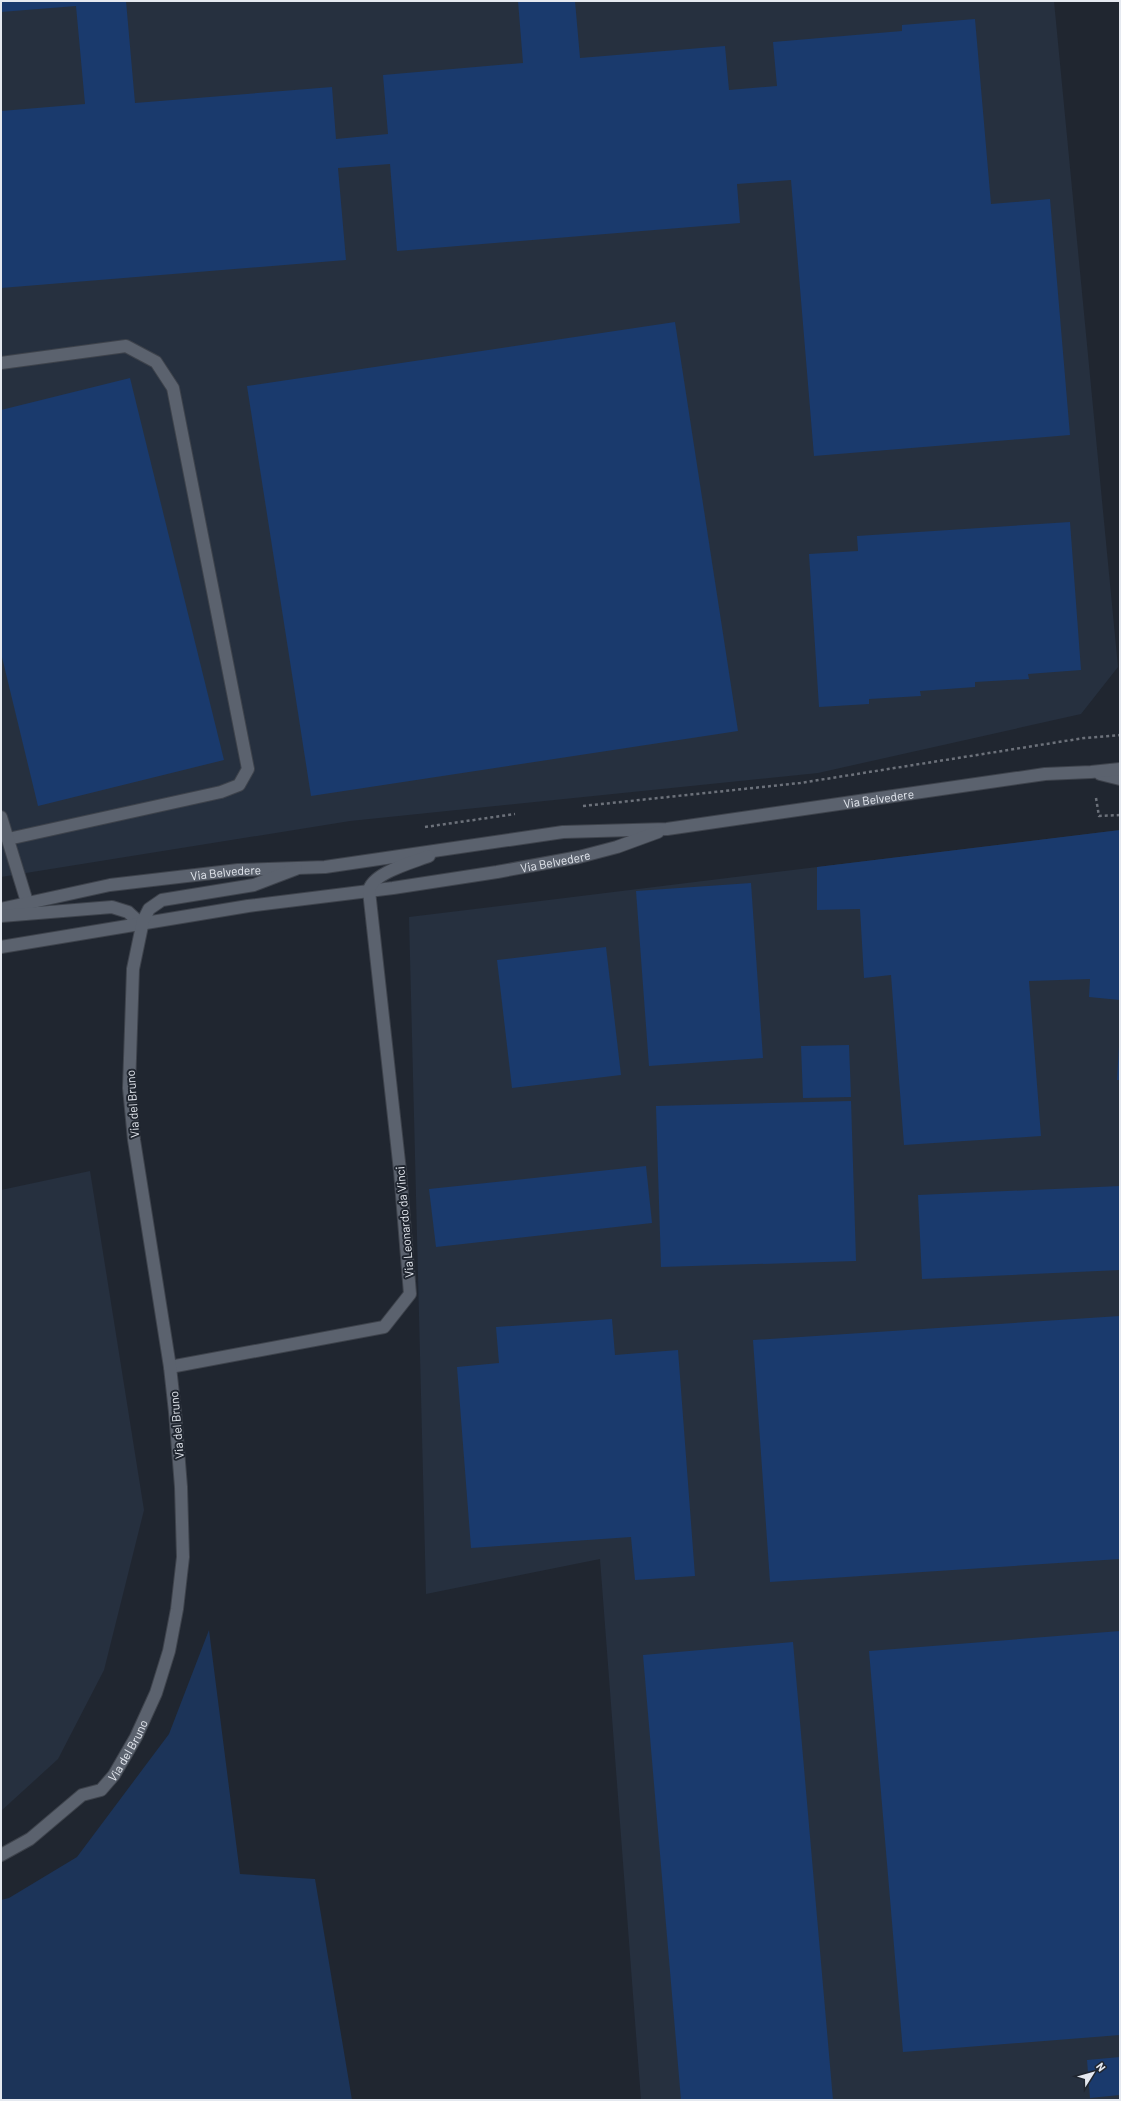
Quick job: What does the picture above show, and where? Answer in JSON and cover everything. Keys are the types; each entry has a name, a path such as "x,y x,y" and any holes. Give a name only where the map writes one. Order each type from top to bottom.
{"street":[{"path":"1,363 126,346 156,362 173,388 248,769 239,785 221,792 8,840"},
{"name":"Via Belvedere","path":"1,909 26,902 110,885 178,876 238,870 325,867 452,847 563,832 667,829 1045,774 1120,769"},
{"name":"Via Belvedere","path":"1091,772 1120,779"},
{"path":"1,817 26,902"},
{"name":"Via Belvedere","path":"1,947 248,906 369,891 579,857 617,847 667,829"},
{"name":"Via Belvedere","path":"369,891 372,883 389,871 452,847"},
{"path":"1,916 112,907 128,912 141,924 150,909 162,900 254,884 296,868"},
{"name":"Via Leonardo da Vinci","path":"170,1367 384,1326 410,1294 400,1171 369,891"},
{"name":"Via del Bruno","path":"1,1855 30,1839 82,1795 101,1790 125,1757 156,1693 173,1633 183,1557 179,1450 170,1367 130,1108 129,1046 133,969 141,924"}],"path":[{"path":"582,806 800,783 1084,738 1120,735"},
{"path":"1096,798 1099,816 1120,815"},
{"path":"421,827 519,813"}],"shaded area":[{"path":"1,1 1054,1 1118,667 1081,714 818,773 350,821 1,877"},
{"path":"1120,830 1120,2100 641,2100 600,1559 426,1594 409,917"},
{"path":"90,1171 144,1510 104,1670 58,1759 1,1811 1,1190"},
{"path":"209,1630 240,1874 315,1879 352,2100 1,2100 1,1900 9,1898 77,1857 169,1734"}],"building":[{"path":"1,1 126,1 135,103 332,87 336,139 388,134 383,75 523,63 518,1 575,1 580,58 725,46 729,90 777,86 773,42 902,31 902,25 975,19 991,204 1050,199 1070,435 814,456 791,180 737,184 740,223 397,251 390,164 338,168 346,260 1,288 1,111 85,104 76,6 1,12"},
{"path":"675,322 738,731 311,796 247,386"},
{"path":"130,378 224,760 38,806 1,653 1,410"},
{"path":"1070,522 1081,670 1028,674 1029,679 975,682 975,687 920,691 921,696 869,699 869,704 819,707 809,554 858,551 857,536"},
{"path":"1120,830 1120,1000 1089,997 1090,979 1029,981 1041,1136 904,1145 891,975 864,978 860,909 817,910 817,867"},
{"path":"751,883 763,1058 649,1066 636,891"},
{"path":"606,947 621,1075 512,1088 497,960"},
{"path":"849,1045 851,1097 803,1098 801,1046"},
{"path":"1119,1046 1120,1080 1117,1080"},
{"path":"851,1101 856,1261 661,1267 656,1106"},
{"path":"646,1166 652,1223 436,1247 429,1189"},
{"path":"1120,1186 1120,1270 922,1279 918,1195"},
{"path":"1120,1316 1120,1559 770,1582 753,1340"},
{"path":"612,1319 615,1355 678,1350 695,1576 635,1580 631,1537 471,1548 457,1367 499,1363 496,1327"},
{"path":"1120,1631 1120,2035 903,2052 869,1651"},
{"path":"793,1642 833,2100 681,2100 643,1655"},
{"path":"1120,2057 1120,2095 1090,2098 1087,2060"}]}
